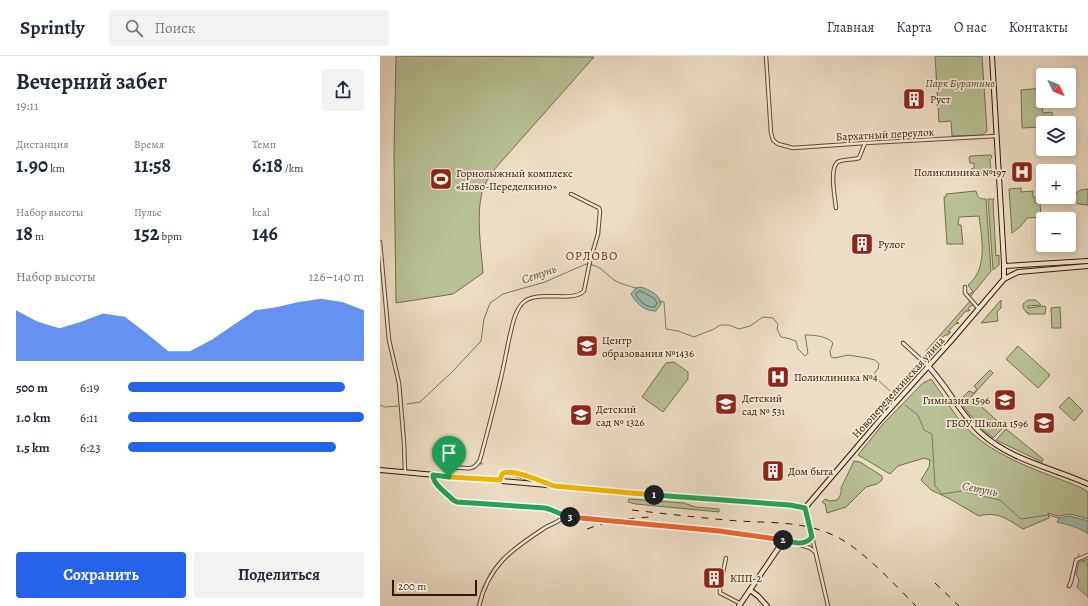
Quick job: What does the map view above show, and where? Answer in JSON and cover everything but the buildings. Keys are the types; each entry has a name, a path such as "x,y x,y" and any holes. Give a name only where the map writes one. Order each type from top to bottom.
{"main road":[{"path":"992,56 1004,279"},
{"path":"1004,266 1088,261"},
{"name":"Новопеределкинская улица","path":"805,508 1004,279 1018,272 1088,266"},
{"path":"928,366 972,424 987,438 1014,454 1088,484"},
{"path":"380,470 790,505 805,508 812,537 809,541 804,543 793,542 719,531 564,516 552,509 545,508 457,502 436,484 433,480 433,475"},
{"path":"500,480 502,474 509,472 540,480 554,486"},
{"path":"740,605 784,540"},
{"path":"750,590 767,606"}],"street":[{"name":"Бархатный переулок","path":"766,56 771,133 776,142 782,146 793,148 997,136"},
{"path":"836,208 833,172 834,166 840,161 859,158 864,143"},
{"path":"449,477 452,469 455,467 473,468 477,466 480,460 500,384 514,319 519,306 525,301 533,298 581,294 584,290 590,261 598,234 600,211 599,208 571,194"},
{"path":"380,242 389,340 399,383 405,472"},
{"path":"965,287 965,293 978,309"},
{"path":"903,343 928,366"},
{"path":"479,606 486,584 501,562 515,548 564,516"},
{"path":"812,537 828,606"},
{"path":"793,542 810,548 816,554"},
{"path":"1069,586 1075,561 1088,555"},
{"path":"726,558 720,593 740,605"},
{"path":"716,584 720,586"}],"green space":[{"name":"Горнолыжный комплекс «Ново-Переделкино»","path":"396,56 594,57 492,172 485,184 482,192 479,212 483,273 453,294 396,303 394,154"},
{"name":"Парк Буратино","path":"935,56 982,56 987,131 982,135 952,136 951,121 939,122"},
{"path":"1036,89 1036,108 1042,108 1043,113 1052,112 1052,116 1036,116 1036,127 1022,128 1021,90"},
{"path":"991,155 992,175 978,173 971,170 974,168 974,163 970,163 970,156"},
{"path":"1021,188 1021,192 1033,191 1035,203 1040,204 1041,212 1036,212 1036,217 1027,218 1021,226 1012,233 1009,189"},
{"path":"1088,189 1088,205 1078,204 1076,201 1076,193 1081,190"},
{"path":"976,191 979,198 986,199 991,271 970,297 967,295 973,292 968,285 979,271 982,253 979,216 959,217 958,225 961,225 963,244 947,244 944,197 946,197 946,194"},
{"path":"988,199 994,199 996,256 999,255 999,265 993,270"},
{"path":"1001,300 1001,308 997,312 998,321 981,323"},
{"path":"1028,300 1036,300 1041,305 1028,306 1028,308 1044,306 1046,307 1045,314 1028,314 1028,312 1027,313 1023,308 1023,304"},
{"path":"970,301 974,305 970,306 968,309 970,310 966,311 956,322 959,323 955,324 948,332 951,332 948,335 945,335 929,357 926,351"},
{"path":"1060,307 1061,328 1052,328 1051,308"},
{"path":"1018,346 1050,375 1038,388 1006,359"},
{"path":"674,362 688,372 688,379 663,412 642,397 666,363"},
{"path":"990,370 993,373 971,397 1004,427 993,438 980,427 959,401 969,391 974,393 977,389 974,386"},
{"path":"931,379 964,426 980,440 1019,462 1078,486 1088,492 1088,519 1071,514 1058,516 1048,513 1049,518 1023,529 1007,519 997,515 979,516 931,490 921,480 929,467 930,460 924,458 898,466 890,474 858,455 883,424 923,383"},
{"path":"1069,397 1083,411 1074,421 1059,407"},
{"path":"1006,429 1043,459 1042,462 996,440"},
{"path":"854,461 860,462 882,476 882,480 877,484 866,487 846,507 827,513 825,504 822,502 825,499 830,501 837,500"},
{"path":"629,499 684,503 695,507 719,509 719,512 636,504 628,502"},
{"path":"1088,559 1088,597 1077,587 1079,580 1076,574 1079,562"}],"water":[{"path":"641,287 654,293 659,298 661,304 656,311 648,310 641,306 631,294 636,288"},
{"path":"1070,516 1088,521 1088,534 1077,528 1057,522 1059,518"}],"waterway":[{"name":"Сетунь","path":"407,404 420,402 453,371 481,341 484,319 490,303 503,294 545,282 586,264 599,267 616,281 636,288"},
{"name":"Сетунь","path":"660,301 664,302 666,329 678,331 694,337 720,325 729,325 739,329 750,326 763,317 773,318 778,324 777,329 781,337 796,341 798,349 805,356 808,353 805,335 824,337 833,343 830,351 831,357 835,358 848,355 875,360 879,364 878,369 875,372 875,377 890,391"},
{"name":"Сетунь","path":"380,405 385,407 398,406"},
{"name":"Сетунь","path":"905,405 918,415 924,430 932,434 935,486 942,494 962,491 1000,500 1021,519 1048,515 1059,518"},
{"path":"480,465 481,463 483,464"},
{"name":"Сетунь","path":"1079,554 1078,555 1088,566"}],"railway":[{"path":"632,510 725,520 790,524 815,528 827,532 849,544 859,552 879,569 916,606"},
{"path":"587,529 613,520 650,517"},
{"path":"935,583 959,606"}],"place":[{"name":"Руст","path":"914,99"},
{"name":"Поликлиника №197","path":"1022,172"},
{"name":"Горнолыжный комплекс «Ново-Переделкино»","path":"441,179"},
{"name":"Рулог","path":"862,244"},
{"name":"Центр образования №1436","path":"587,346"},
{"name":"Поликлиника №4","path":"778,377"},
{"name":"Гимназия 1596","path":"1005,400"},
{"name":"Детский сад № 531","path":"726,404"},
{"name":"Детский сад № 1326","path":"581,415"},
{"name":"ГБОУ Школа 1596","path":"1044,423"},
{"name":"Дом быта","path":"773,471"},
{"name":"КПП-2","path":"714,578"}],"district":[{"name":"ОРЛОВО","path":"592,256"}],"route":[{"path":"506,472 513,472 554,486 799,506 805,508 812,537 809,541 800,543 719,531 569,517 564,516 552,509 545,508 457,502 453,500 433,480 433,475 449,477 500,480 502,474 506,472"}]}
